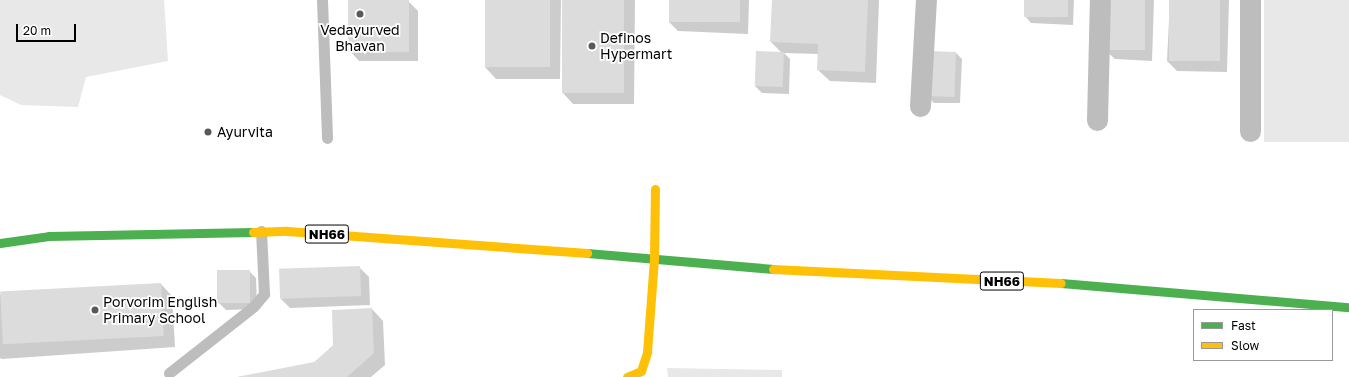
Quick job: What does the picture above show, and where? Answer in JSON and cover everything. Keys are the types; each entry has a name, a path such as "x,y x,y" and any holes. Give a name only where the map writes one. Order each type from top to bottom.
{"main road":[{"path":"627,377 641,371 647,352 654,258 654,189"},
{"name":"NH66","path":"0,243 49,236 286,231 654,258 794,271 1056,283 1349,307"}],"street":[{"path":"920,106 926,0"},
{"path":"1097,120 1100,0"},
{"path":"1250,0 1250,131"}],"lane":[{"path":"322,0 327,138"},
{"path":"169,373 254,306 264,294 261,231"}],"shaded area":[{"path":"0,0 164,0 168,61 86,77 78,107 21,105 0,95"},
{"path":"1264,0 1349,0 1349,142 1264,142"},
{"path":"667,368 782,370 782,377 668,377"}],"building":[{"path":"348,0 409,0 409,52 348,52"},
{"path":"485,0 550,0 550,67 485,67"},
{"name":"Definos Hypermart","path":"562,0 624,0 624,93 562,93"},
{"path":"669,0 740,0 740,22 669,22"},
{"path":"772,0 868,0 865,72 817,70 818,44 770,42"},
{"path":"1024,0 1068,0 1068,17 1024,17"},
{"path":"1106,0 1145,0 1145,50 1106,50"},
{"path":"1169,0 1220,0 1220,61 1169,61"},
{"path":"756,51 784,52 783,87 755,86"},
{"path":"928,51 956,52 954,97 926,96"},
{"path":"360,266 361,296 280,299 279,269"},
{"path":"217,270 250,270 250,303 217,303"},
{"path":"161,283 164,336 3,344 0,291"},
{"path":"372,308 374,353 347,377 237,377 314,362 333,346 332,310"}],"traffic: fast":[{"path":"0,243 49,236 253,232"},
{"path":"587,253 773,269"},
{"path":"1061,283 1349,307"}],"traffic: slow":[{"path":"627,377 641,371 647,352 654,258 655,189"},
{"path":"253,232 287,231 587,253"},
{"path":"773,269 1061,283"}],"place":[{"name":"Vedayurved Bhavan","path":"360,14"},
{"name":"Definos Hypermart","path":"592,46"},
{"name":"Ayurvita","path":"208,132"},
{"name":"Porvorim English Primary School","path":"95,310"}]}
